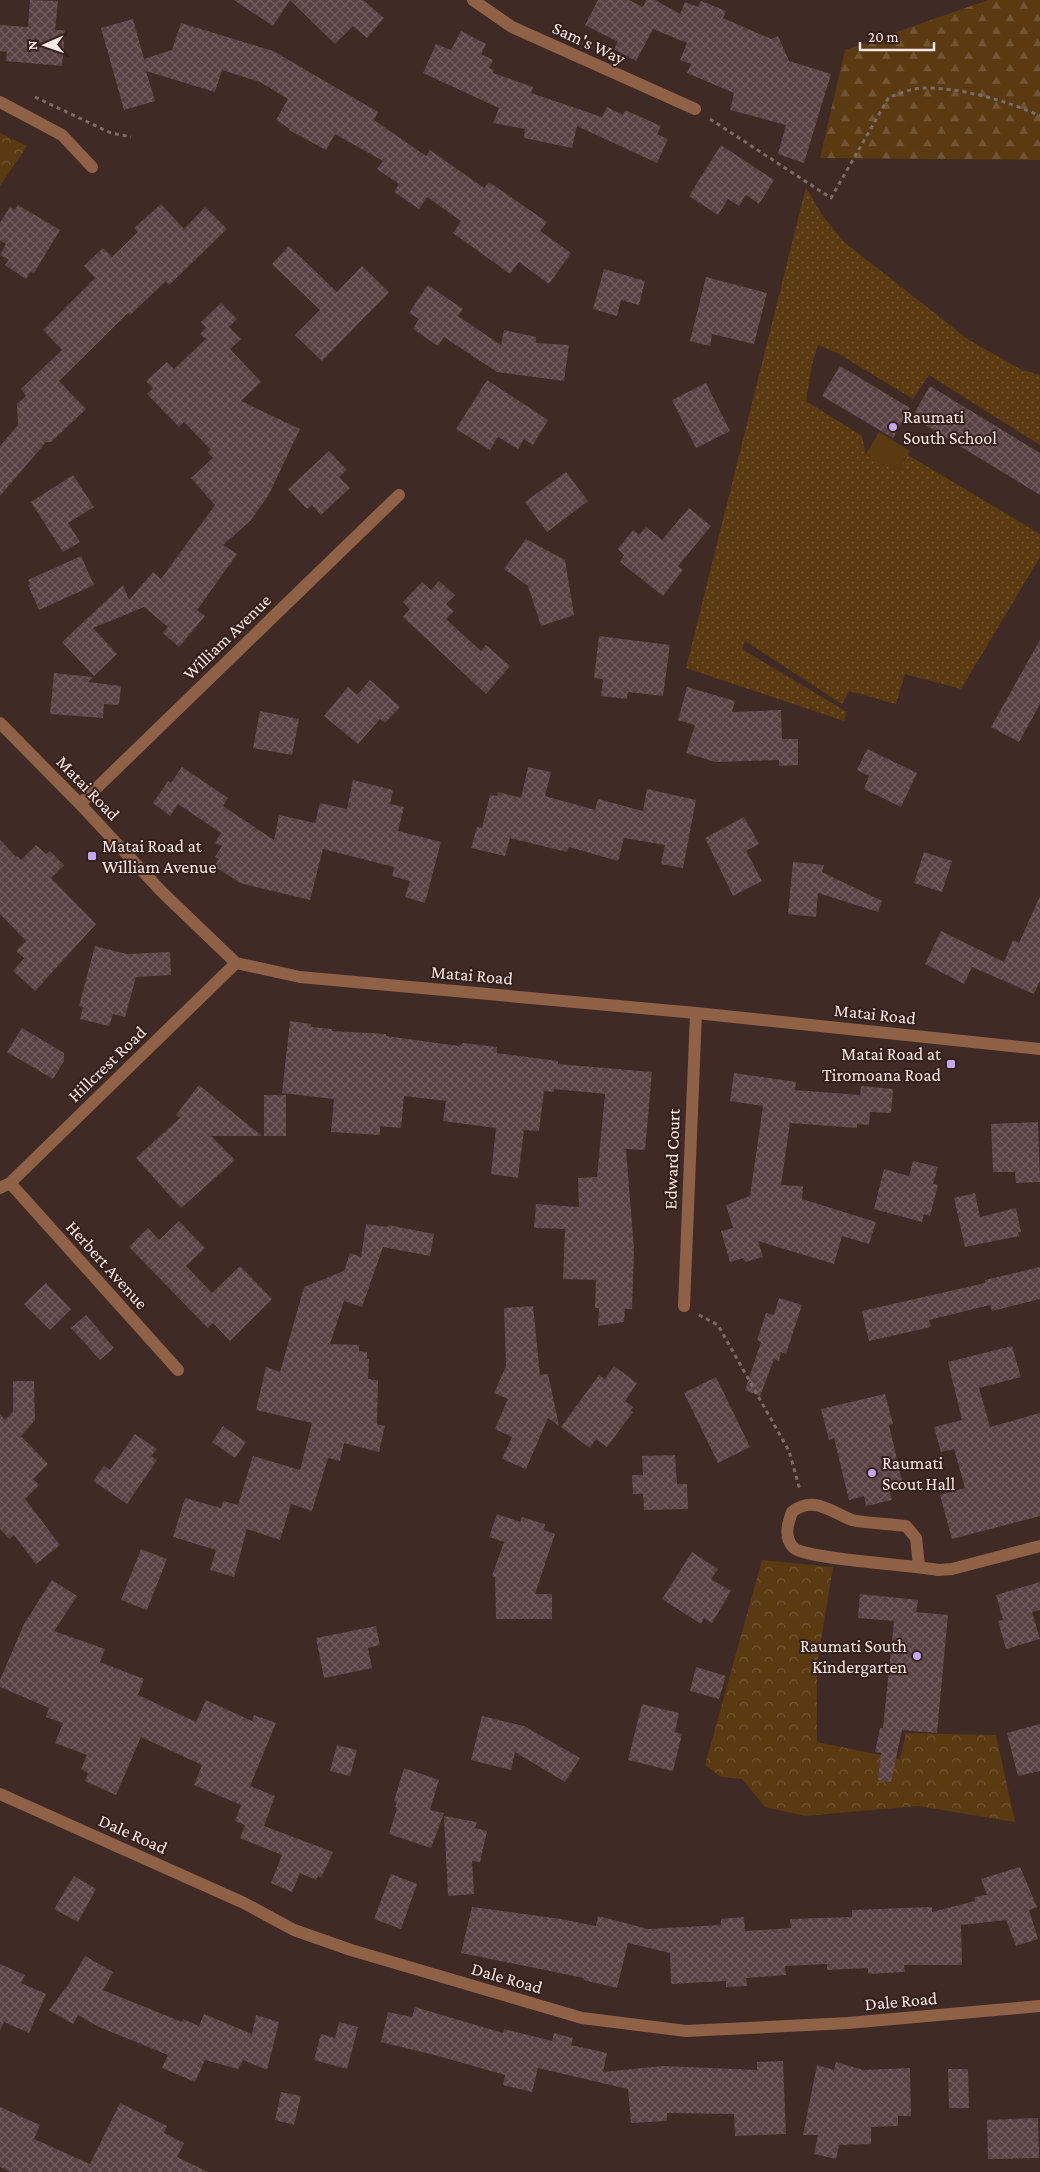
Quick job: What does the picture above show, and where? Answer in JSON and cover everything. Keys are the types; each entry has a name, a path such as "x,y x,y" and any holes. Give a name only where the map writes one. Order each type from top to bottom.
{"street":[{"name":"Sam's Way","path":"473,0 512,27 695,109"},
{"path":"0,102 62,135 92,167"},
{"name":"William Avenue","path":"80,804 399,495"},
{"name":"Matai Road","path":"0,723 80,804 162,892 236,963 300,977 696,1013 1040,1049"},
{"name":"Hillcrest Road","path":"5,1186 236,963"},
{"name":"Edward Court","path":"684,1306 696,1013"},
{"name":"Herbert Avenue","path":"5,1186 178,1370"},
{"path":"919,1566 916,1538 906,1526 853,1520 818,1504 804,1504 792,1512 787,1525 787,1537 793,1548 804,1553 919,1566 938,1570 952,1569 1040,1546"},
{"name":"Dale Road","path":"0,1794 244,1903 294,1930 351,1950 582,2018 686,2031 848,2023 1040,2006"}],"path":[{"path":"695,109 831,198 889,97 922,88 957,92 1019,106 1040,116"},
{"path":"26,93 111,133 131,137"},
{"path":"684,1306 718,1325 789,1451 804,1504"}],"green space":[{"path":"988,0 1040,0 1040,160 820,158 845,50"},
{"path":"0,133 27,146 0,186"},
{"path":"806,187 822,215 844,242 969,340 1022,370 1040,375 1040,445 929,375 913,399 839,354 818,345 812,365 806,401 862,436 866,454 897,472 908,455 1040,534 1040,557 961,689 905,674 896,704 849,691 842,704 745,641 742,649 847,712 844,721 686,668"},
{"path":"879,432 910,451 897,472 866,454"},
{"path":"762,1560 833,1567 817,1664 817,1742 900,1759 906,1733 996,1735 1015,1822 918,1806 805,1816 765,1807 742,1779 721,1777 705,1765"}],"building":[{"path":"30,0 58,1 55,30 65,30 62,66 6,61 7,52 0,51 0,25 28,27"},
{"path":"234,0 290,0 273,26"},
{"path":"290,0 363,0 384,18 367,38 353,26 335,44"},
{"path":"598,0 629,0 643,7 646,0 655,0 680,14 685,2 698,7 701,1 726,11 723,18 771,39 778,36 789,61 831,74 804,163 778,154 786,125 730,110 734,93 687,73 691,64 680,60 687,43 653,29 636,61 614,49 618,42 585,25"},
{"path":"133,19 144,59 172,50 181,23 273,51 378,112 374,120 426,156 430,150 484,188 489,182 547,222 540,231 571,253 549,284 519,262 510,274 453,233 461,221 427,197 419,209 394,192 399,184 377,169 383,161 335,134 326,150 289,130 276,120 288,99 260,82 222,70 215,92 146,71 155,101 124,110 101,28"},
{"path":"461,31 486,44 481,54 493,60 489,68 494,70 493,73 533,87 531,93 602,117 607,107 623,115 625,110 661,126 657,134 668,139 657,163 577,126 572,148 524,138 525,129 493,123 499,108 423,73 436,44 451,50"},
{"path":"721,145 774,180 759,204 746,195 739,206 728,199 718,215 689,196"},
{"path":"161,204 184,229 205,207 227,229 169,285 166,281 130,315 128,313 59,381 86,409 51,442 46,442 0,496 0,446 18,425 17,404 26,396 21,389 62,350 43,330 95,278 84,266 103,248 112,257 138,232 134,228"},
{"path":"18,205 60,230 34,273 31,271 26,279 5,265 9,260 0,255 6,244 0,240 0,223 10,207 14,210"},
{"path":"289,246 337,292 362,266 389,292 322,361 295,335 320,310 272,264"},
{"path":"604,269 645,281 639,305 621,300 617,316 593,309"},
{"path":"706,277 767,293 754,344 712,334 710,346 690,341"},
{"path":"428,285 463,309 458,316 501,345 504,330 536,337 536,343 569,345 564,381 497,372 444,337 438,346 413,329 419,319 409,313"},
{"path":"221,303 237,319 229,327 241,339 230,349 261,382 241,401 300,429 268,496 250,521 223,545 237,554 197,610 205,616 179,647 163,633 168,627 144,607 93,628 117,654 94,676 62,642 123,585 129,600 153,572 161,579 215,505 191,478 213,458 208,452 211,450 184,422 179,427 147,394 153,388 146,381 167,362 174,369 206,339 200,334 206,328 201,322"},
{"path":"840,366 910,408 893,438 822,396"},
{"path":"487,380 548,420 533,445 524,439 518,449 498,437 490,450 456,429"},
{"path":"706,383 730,431 696,448 672,400"},
{"path":"930,386 1040,453 1040,495 912,417"},
{"path":"329,451 347,470 339,477 350,488 321,515 312,505 307,509 288,489"},
{"path":"566,472 588,501 547,532 525,502"},
{"path":"73,475 94,507 68,523 80,542 63,552 31,502"},
{"path":"689,508 711,526 678,566 683,570 663,596 620,562 624,555 618,549 633,530 639,535 646,527 662,540"},
{"path":"526,539 565,560 574,615 541,626 528,586 504,569"},
{"path":"81,556 94,585 39,610 28,585 30,584 28,580"},
{"path":"439,581 455,595 446,604 454,611 446,619 481,651 486,645 510,666 486,694 403,617 410,609 403,602 422,582 431,590"},
{"path":"599,636 670,645 663,696 628,692 627,699 601,696 603,679 594,678"},
{"path":"1040,640 1040,704 1019,742 991,727"},
{"path":"54,673 93,677 88,682 121,686 119,705 104,704 103,718 50,714"},
{"path":"370,680 400,707 385,723 380,719 358,744 324,716 348,687 357,695"},
{"path":"687,687 735,701 732,712 781,710 782,739 798,739 798,765 779,766 779,760 715,762 686,753 695,725 678,720"},
{"path":"260,711 299,719 292,755 253,748"},
{"path":"867,749 917,773 901,807 864,789 869,776 857,770"},
{"path":"182,767 228,798 223,806 274,840 279,815 315,823 320,803 347,809 353,780 393,790 390,804 404,807 398,831 441,842 425,903 405,897 410,881 392,876 394,867 323,849 310,900 240,883 214,866 219,859 215,857 222,846 215,843 221,833 178,804 170,816 153,803 168,781 171,783"},
{"path":"528,767 551,772 545,796 595,810 598,799 643,811 647,789 696,800 683,868 661,864 665,845 624,838 618,861 569,847 567,852 510,838 505,856 471,848 477,827 482,828 490,795 497,796 498,792 521,798"},
{"path":"744,817 759,844 746,851 762,881 733,896 705,838"},
{"path":"0,840 21,860 36,845 46,854 50,851 64,865 51,878 96,924 35,991 13,971 24,958 16,951 26,941 0,914"},
{"path":"924,852 952,861 942,892 914,883"},
{"path":"793,862 824,865 822,872 882,901 878,912 818,893 816,917 788,914"},
{"path":"1040,896 1040,981 1034,994 972,967 964,984 925,964 941,931 1004,962 1013,940 1019,943"},
{"path":"95,946 127,954 170,952 171,975 136,977 125,1017 113,1014 109,1026 80,1019 83,1007 79,1006"},
{"path":"290,1021 311,1024 311,1027 332,1029 332,1031 386,1034 386,1036 459,1046 463,1043 497,1047 497,1053 558,1061 558,1064 652,1072 645,1150 626,1149 634,1249 632,1309 625,1309 624,1322 598,1326 599,1308 595,1308 596,1280 563,1279 565,1229 534,1228 536,1204 579,1207 578,1178 597,1177 605,1094 554,1089 554,1092 544,1091 539,1131 524,1130 518,1178 491,1174 496,1128 443,1121 446,1101 404,1096 401,1128 380,1126 380,1135 331,1132 334,1099 282,1093"},
{"path":"22,1028 64,1053 64,1061 53,1079 7,1052"},
{"path":"734,1073 796,1082 795,1090 860,1095 861,1086 893,1089 891,1113 870,1112 869,1125 857,1124 857,1128 790,1123 781,1185 803,1186 802,1199 876,1222 869,1244 842,1236 834,1264 758,1241 763,1257 745,1262 743,1258 730,1262 721,1231 733,1228 726,1205 750,1196 763,1106 730,1101"},
{"path":"199,1085 262,1136 211,1136 235,1160 181,1208 136,1158 180,1118 176,1115"},
{"path":"264,1095 286,1095 286,1136 264,1136"},
{"path":"1038,1122 1040,1182 1016,1183 1015,1172 993,1172 991,1124"},
{"path":"913,1161 938,1167 933,1184 938,1185 930,1216 924,1214 922,1222 874,1209 884,1169 909,1176"},
{"path":"975,1193 980,1217 1016,1208 1021,1232 1018,1232 1019,1236 965,1247 954,1198"},
{"path":"179,1221 205,1248 186,1266 212,1293 240,1266 272,1299 230,1341 213,1323 208,1328 129,1247 148,1228 159,1240"},
{"path":"366,1224 388,1227 388,1225 434,1234 430,1256 383,1247 362,1307 344,1301 330,1344 359,1345 359,1351 367,1352 367,1359 369,1359 368,1379 378,1380 377,1424 385,1426 379,1452 344,1443 340,1461 328,1458 312,1511 291,1504 280,1540 247,1529 234,1577 210,1570 216,1550 173,1537 185,1498 221,1508 223,1501 238,1505 253,1456 300,1470 312,1423 256,1410 266,1367 280,1372 304,1287 344,1271 350,1253 361,1257"},
{"path":"1040,1267 1040,1299 992,1311 990,1305 929,1320 931,1327 869,1341 862,1311 985,1283 985,1280"},
{"path":"46,1283 71,1309 50,1330 24,1304"},
{"path":"779,1298 802,1305 786,1354 781,1352 779,1361 774,1359 760,1396 745,1390 761,1342 757,1340 766,1313 774,1315"},
{"path":"533,1306 540,1375 548,1374 559,1426 548,1418 526,1469 502,1459 512,1437 495,1429 508,1399 494,1393 506,1366 504,1308"},
{"path":"86,1315 114,1348 100,1360 71,1328"},
{"path":"1012,1346 1021,1377 979,1388 990,1427 1040,1413 1040,1516 952,1539 940,1495 965,1488 954,1449 941,1452 934,1427 962,1420 948,1362"},
{"path":"614,1366 637,1383 625,1401 633,1407 630,1411 633,1412 607,1447 596,1439 590,1448 561,1427 599,1375 605,1379"},
{"path":"716,1377 750,1447 718,1463 684,1393"},
{"path":"13,1381 34,1381 35,1420 21,1436 48,1464 33,1479 39,1485 25,1499 60,1545 36,1564 14,1535 10,1539 0,1529 0,1414 5,1420 13,1412"},
{"path":"885,1394 893,1424 889,1425 903,1485 889,1489 892,1500 866,1506 864,1496 849,1500 834,1438 829,1440 821,1409"},
{"path":"223,1426 246,1442 235,1458 212,1442"},
{"path":"135,1434 157,1449 151,1456 157,1460 127,1504 93,1481 104,1466 110,1470"},
{"path":"675,1455 677,1484 687,1484 688,1509 644,1510 643,1494 633,1494 632,1475 643,1475 642,1456"},
{"path":"497,1514 520,1522 522,1517 545,1524 544,1530 555,1534 535,1594 552,1594 552,1619 496,1619 495,1577 492,1576 504,1542 489,1537"},
{"path":"141,1549 167,1559 147,1610 121,1600"},
{"path":"692,1552 718,1569 711,1579 731,1591 712,1623 704,1618 701,1624 662,1599"},
{"path":"52,1580 77,1596 54,1631 105,1649 100,1662 144,1679 138,1695 196,1722 206,1700 252,1721 254,1715 276,1723 250,1786 275,1796 264,1826 333,1852 321,1878 318,1876 316,1880 300,1873 292,1892 271,1883 282,1855 240,1838 245,1825 235,1821 241,1805 194,1785 202,1765 141,1737 116,1795 85,1781 88,1773 81,1769 87,1755 55,1743 63,1723 46,1717 49,1708 0,1687 0,1680 24,1624"},
{"path":"1040,1582 1040,1610 1032,1612 1040,1639 1006,1649 998,1621 1003,1620 996,1595"},
{"name":"Raumati South Kindergarten","path":"860,1594 918,1600 916,1612 948,1615 937,1733 902,1730 891,1782 878,1780 881,1753 875,1752 880,1728 883,1728 894,1621 858,1618"},
{"path":"376,1626 380,1645 368,1648 372,1668 324,1678 316,1638"},
{"path":"696,1667 726,1676 719,1699 690,1691"},
{"path":"642,1704 679,1713 675,1732 682,1734 673,1771 628,1760"},
{"path":"482,1716 524,1726 580,1758 565,1782 515,1752 511,1770 471,1760"},
{"path":"1040,1724 1040,1771 1018,1776 1007,1733"},
{"path":"337,1745 357,1750 350,1776 330,1771"},
{"path":"404,1768 439,1780 430,1810 444,1813 431,1848 389,1834 397,1808 395,1807 397,1802 394,1801"},
{"path":"444,1816 477,1822 475,1828 487,1831 480,1862 472,1861 474,1894 448,1896"},
{"path":"1020,1867 1037,1907 1029,1910 1038,1939 1016,1946 1006,1920 961,1925 962,1965 904,1965 905,1972 868,1974 868,1968 827,1970 827,1964 785,1966 786,1975 746,1978 747,1986 726,1987 726,1981 671,1984 670,1953 628,1943 617,1988 583,1980 584,1978 461,1953 472,1907 561,1919 596,1926 598,1916 648,1929 721,1925 721,1919 744,1917 745,1931 791,1928 790,1919 852,1917 852,1910 932,1907 932,1912 975,1901 974,1897 987,1895 981,1879"},
{"path":"391,1874 417,1884 401,1929 374,1919"},
{"path":"74,1876 96,1889 78,1922 54,1909"},
{"path":"85,1956 113,1972 103,1990 182,2022 183,2019 199,2026 204,2014 252,2034 256,2015 279,2022 267,2070 243,2060 238,2069 205,2060 195,2082 162,2068 168,2055 99,2027 78,2015 73,2024 49,2010 68,1985"},
{"path":"0,1964 25,1975 21,1983 46,1994 29,2033 4,2022 0,2030"},
{"path":"415,2007 503,2033 504,2029 552,2041 554,2033 573,2038 571,2045 607,2053 603,2072 663,2066 757,2070 757,2062 783,2061 786,2134 735,2136 734,2114 667,2113 667,2121 631,2123 628,2089 538,2068 532,2092 503,2085 505,2075 381,2042 388,2012 412,2017"},
{"path":"339,2022 358,2027 347,2069 314,2060 321,2034 335,2038"},
{"path":"836,2062 863,2070 910,2068 911,2116 898,2116 898,2126 871,2127 871,2144 839,2145 836,2159 814,2154 818,2135 803,2135 817,2065 834,2070"},
{"path":"948,2069 968,2069 969,2108 949,2108"},
{"path":"281,2092 301,2096 294,2125 275,2120"},
{"path":"120,2103 167,2126 164,2133 184,2143 177,2157 208,2172 11,2172 0,2167 0,2107 40,2125 34,2139 90,2164"},
{"path":"1038,2118 1039,2158 988,2159 987,2120"}],"place":[{"name":"Raumati South School","path":"893,427"},
{"name":"Matai Road at William Avenue","path":"92,856"},
{"name":"Matai Road at Tiromoana Road","path":"951,1064"},
{"name":"Raumati Scout Hall","path":"872,1473"},
{"name":"Raumati South Kindergarten","path":"917,1656"}]}
